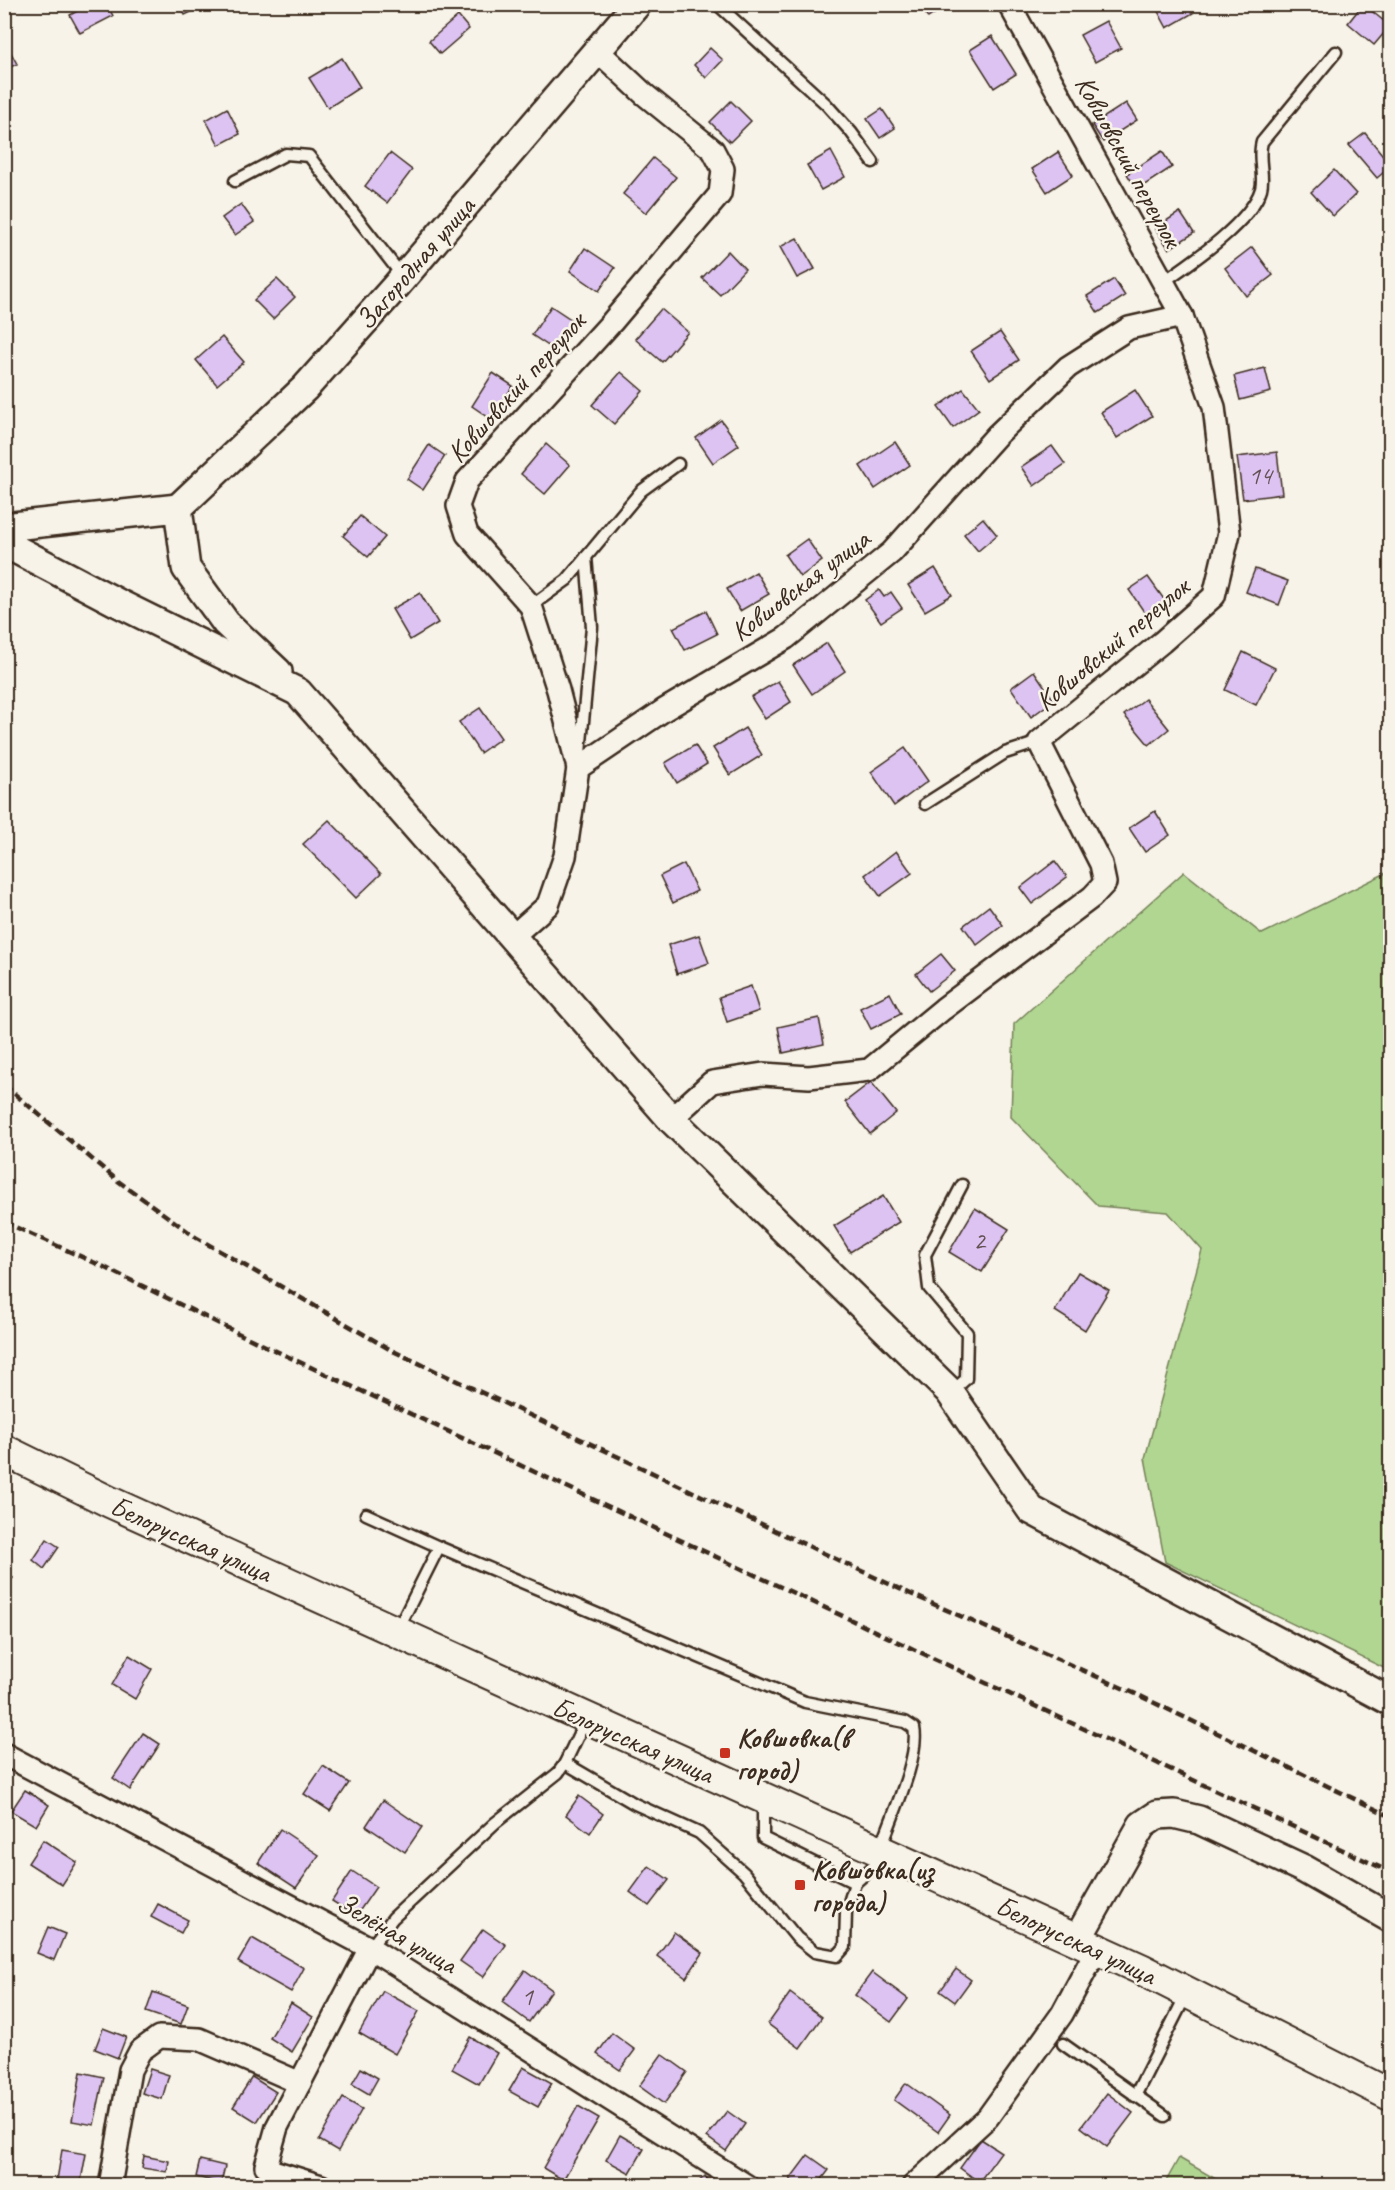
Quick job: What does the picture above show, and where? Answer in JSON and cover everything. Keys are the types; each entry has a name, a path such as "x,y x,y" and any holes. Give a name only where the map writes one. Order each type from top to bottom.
{"main road":[{"name":"Белорусская улица","path":"4,1450 110,1502 1087,1944 1390,2095"}],"street":[{"name":"Загородная улица","path":"178,508 305,388 637,4"},
{"name":"Ковшовский переулок","path":"671,1119 712,1082 763,1074 809,1077 868,1070 1092,897 1105,883 1101,864 1039,742 1214,596 1229,533 1214,406 1182,316 1009,4"},
{"name":"Ковшовский переулок","path":"578,768 558,690 531,606 467,534 458,506 467,481 612,322 720,194 723,169 713,150 644,94 598,51"},
{"name":"Ковшовская улица","path":"578,768 664,710 786,638 892,552 997,435 1068,367 1129,328 1182,316"},
{"path":"4,527 178,508 186,568 226,623 298,692 671,1119 949,1391 1030,1510 1390,1701"},
{"path":"4,543 118,603 298,692"},
{"path":"513,936 548,905 565,856 578,768"},
{"name":"Зелёная улица","path":"4,1754 370,1947 747,2186"},
{"path":"913,2186 988,2117 1062,2014 1087,1944 1142,1825 1157,1815 1174,1814 1199,1820 1304,1869 1390,1918"},
{"path":"321,2186 273,2171 266,2166 277,2127 370,1947"},
{"path":"110,2186 130,2070 140,2051 159,2037 199,2039 300,2083"}],"lane":[{"path":"717,4 826,104 873,162"},
{"path":"1163,282 1228,232 1252,208 1262,187 1259,153 1262,142 1336,52"},
{"path":"235,181 286,154 309,156 403,277"},
{"path":"531,606 567,580 641,491 678,464"},
{"path":"578,768 592,627 586,556"},
{"path":"925,804 1005,753 1039,742"},
{"path":"949,1391 966,1379 967,1334 929,1288 925,1255 962,1185"},
{"path":"366,1514 805,1702 905,1722 914,1728 917,1740 883,1852 855,1883 846,1912 845,1947 837,1956 815,1952 797,1938 744,1873 699,1833 635,1803 565,1763"},
{"path":"396,1632 439,1547"},
{"path":"370,1947 393,1918 495,1823 558,1773 586,1719"},
{"path":"763,1798 763,1838 855,1883"},
{"path":"1134,2096 1187,1992"},
{"path":"1064,2044 1165,2116"}],"green space":[{"path":"1390,871 1390,1671 1165,1562 1145,1458 1202,1250 1168,1212 1098,1206 1011,1117 1014,1024 1184,872 1262,934"},
{"path":"1179,2158 1226,2185 1164,2185"}],"building":[{"path":"90,4 107,4 113,16 80,33 70,15"},
{"path":"180,4 208,4 185,15"},
{"path":"920,4 950,4 928,18"},
{"path":"1154,4 1189,4 1193,13 1167,28"},
{"path":"1363,4 1390,26 1374,45 1348,23"},
{"path":"458,16 469,29 440,54 429,41"},
{"path":"1106,21 1121,48 1095,62 1080,35"},
{"path":"992,36 1016,74 994,88 970,50"},
{"path":"4,40 17,64 4,70"},
{"path":"710,48 723,60 706,78 694,65"},
{"path":"342,58 360,87 328,108 309,78"},
{"path":"731,101 751,121 730,142 710,122"},
{"path":"1126,103 1137,120 1103,142 1092,125"},
{"path":"227,108 240,134 219,145 206,120"},
{"path":"882,109 895,128 880,138 867,119"},
{"path":"1365,133 1390,164 1390,167 1377,178 1349,145"},
{"path":"831,151 845,177 821,190 807,165"},
{"path":"1162,151 1172,167 1137,190 1127,174"},
{"path":"1058,152 1073,175 1047,192 1032,169"},
{"path":"390,153 412,170 387,203 365,186"},
{"path":"653,158 676,177 646,213 623,194"},
{"path":"1334,170 1356,194 1333,216 1311,192"},
{"path":"241,204 254,222 235,235 222,218"},
{"path":"1180,212 1194,233 1169,249 1155,228"},
{"path":"797,238 815,269 797,278 780,247"},
{"path":"1252,247 1273,275 1246,296 1225,268"},
{"path":"585,248 615,268 599,291 570,271"},
{"path":"728,251 745,269 720,295 702,278"},
{"path":"277,279 295,297 273,319 254,300"},
{"path":"1114,279 1125,296 1098,313 1087,296"},
{"path":"551,306 572,320 553,349 532,335"},
{"path":"661,309 688,332 662,362 635,339"},
{"path":"1000,332 1019,360 990,379 971,351"},
{"path":"222,337 244,362 217,385 196,360"},
{"path":"1265,368 1271,392 1240,400 1234,376"},
{"path":"621,372 643,391 614,424 592,405"},
{"path":"493,373 513,386 491,419 472,406"},
{"path":"963,389 979,409 953,428 938,407"},
{"path":"1135,390 1152,416 1117,438 1101,412"},
{"path":"721,420 739,445 713,463 696,438"},
{"path":"895,442 910,465 875,489 860,466"},
{"path":"546,444 570,465 545,494 521,474"},
{"path":"429,445 445,456 423,490 407,479"},
{"path":"1052,446 1065,464 1034,486 1021,467"},
{"path":"1277,452 1282,494 1243,499 1237,457"},
{"path":"360,516 385,537 368,557 343,536"},
{"path":"983,518 997,535 978,551 964,534"},
{"path":"807,539 822,561 800,577 785,555"},
{"path":"935,568 952,595 925,611 908,585"},
{"path":"1255,569 1288,581 1279,605 1246,592"},
{"path":"756,572 769,594 740,611 727,589"},
{"path":"1148,577 1166,602 1147,616 1129,590"},
{"path":"879,590 884,597 891,592 902,608 881,622 865,600"},
{"path":"420,593 438,623 410,640 392,609"},
{"path":"706,611 717,634 685,650 673,628"},
{"path":"827,643 845,671 812,694 793,665"},
{"path":"1243,652 1275,668 1256,705 1225,690"},
{"path":"1034,671 1054,700 1031,717 1011,688"},
{"path":"778,681 791,702 765,719 751,697"},
{"path":"1145,699 1169,729 1149,745 1124,715"},
{"path":"480,708 501,738 480,753 459,722"},
{"path":"745,728 762,755 730,775 713,748"},
{"path":"695,745 707,764 677,783 665,763"},
{"path":"905,748 928,781 894,806 871,772"},
{"path":"1155,811 1170,835 1145,852 1129,828"},
{"path":"329,820 381,874 356,898 303,844"},
{"path":"896,851 912,873 880,896 865,875"},
{"path":"1055,861 1067,877 1032,904 1020,888"},
{"path":"684,864 697,891 673,903 660,876"},
{"path":"989,906 1003,925 977,945 963,926"},
{"path":"699,935 709,963 677,974 668,945"},
{"path":"941,954 955,971 929,991 916,974"},
{"path":"751,986 759,1011 727,1022 719,997"},
{"path":"890,993 901,1014 871,1029 860,1008"},
{"path":"819,1018 824,1044 783,1053 778,1027"},
{"path":"871,1082 896,1113 870,1134 845,1102"},
{"path":"883,1196 899,1222 850,1252 834,1226"},
{"path":"975,1208 1009,1229 982,1272 949,1252"},
{"path":"1078,1272 1109,1290 1085,1330 1055,1311"},
{"path":"47,1539 59,1547 44,1569 33,1560"},
{"path":"4,1572 13,1578 4,1590"},
{"path":"129,1655 152,1669 135,1699 112,1685"},
{"path":"143,1733 160,1744 130,1790 113,1778"},
{"path":"323,1766 349,1783 330,1811 304,1794"},
{"path":"25,1790 49,1805 36,1826 11,1811"},
{"path":"579,1796 603,1814 590,1833 566,1815"},
{"path":"383,1800 422,1827 405,1852 366,1826"},
{"path":"280,1829 319,1855 296,1888 258,1863"},
{"path":"43,1840 77,1862 62,1885 28,1863"},
{"path":"649,1866 669,1880 649,1906 630,1892"},
{"path":"352,1871 376,1887 356,1916 332,1901"},
{"path":"158,1904 188,1920 181,1933 151,1917"},
{"path":"48,1927 65,1934 54,1960 37,1953"},
{"path":"483,1929 506,1945 483,1977 460,1961"},
{"path":"674,1932 703,1953 686,1978 657,1956"},
{"path":"252,1938 304,1968 291,1992 238,1962"},
{"path":"956,1969 971,1980 955,2002 940,1991"},
{"path":"525,1970 552,1990 529,2022 502,2002"},
{"path":"872,1972 908,1999 891,2022 855,1995"},
{"path":"383,1991 419,2011 395,2054 359,2033"},
{"path":"153,1992 188,2005 181,2024 146,2012"},
{"path":"790,1993 822,2017 800,2048 768,2024"},
{"path":"291,2003 313,2017 292,2052 270,2038"},
{"path":"103,2028 126,2037 118,2058 95,2049"},
{"path":"612,2033 635,2050 620,2070 597,2054"},
{"path":"470,2037 497,2053 479,2084 452,2069"},
{"path":"662,2054 687,2072 664,2104 639,2086"},
{"path":"523,2067 552,2083 538,2107 509,2091"},
{"path":"361,2068 378,2078 369,2094 352,2084"},
{"path":"150,2069 169,2075 162,2099 142,2093"},
{"path":"81,2072 104,2077 94,2125 72,2121"},
{"path":"252,2077 276,2092 257,2122 233,2107"},
{"path":"906,2083 950,2115 938,2132 894,2100"},
{"path":"1107,2093 1133,2113 1107,2147 1081,2127"},
{"path":"343,2098 362,2109 338,2151 319,2140"},
{"path":"578,2106 599,2118 563,2180 543,2168"},
{"path":"727,2111 745,2124 726,2151 707,2137"},
{"path":"620,2135 644,2149 630,2173 606,2160"},
{"path":"981,2139 1001,2152 979,2182 960,2168"},
{"path":"62,2150 86,2154 80,2186 56,2186"},
{"path":"808,2155 829,2170 817,2186 799,2186 790,2179"},
{"path":"144,2156 169,2161 167,2172 142,2168"},
{"path":"200,2160 225,2166 221,2183 196,2177"},
{"path":"705,2176 713,2186 694,2186"},
{"path":"389,2177 419,2186 387,2186"}],"railway":[{"path":"4,1085 118,1181 197,1238 391,1350 904,1591 1136,1694 1390,1816"},
{"path":"4,1222 1390,1872"}],"place":[{"name":"Ковшовка(в город)","path":"725,1753"},
{"name":"Ковшовка(из города)","path":"800,1885"}]}
